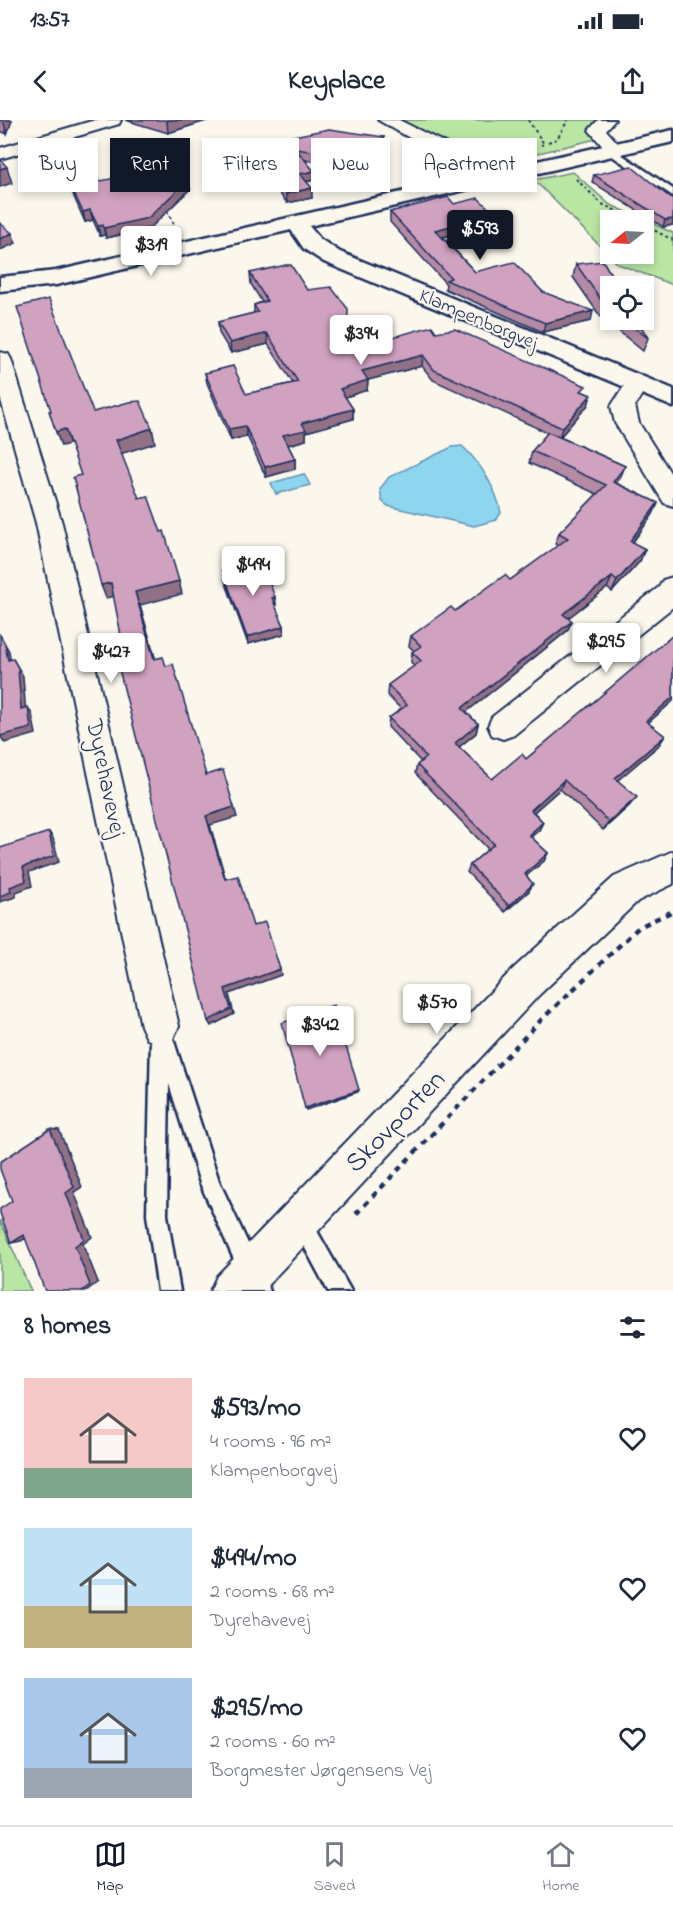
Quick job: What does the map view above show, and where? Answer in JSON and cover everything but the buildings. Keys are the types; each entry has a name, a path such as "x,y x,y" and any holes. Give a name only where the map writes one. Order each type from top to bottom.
{"street":[{"path":"70,120 91,126"},
{"path":"0,154 112,120"},
{"path":"386,120 422,138"},
{"path":"607,120 597,130 611,150"},
{"path":"537,168 673,136"},
{"path":"0,284 56,278 432,192"},
{"name":"Klampenborgvej","path":"296,223 312,244 332,257 673,399"},
{"name":"Dyrehavevej","path":"0,358 49,523 160,1026"},
{"path":"637,384 623,406 627,423 673,497"},
{"path":"503,726 669,594 673,588"},
{"name":"Skovporten","path":"247,1284 308,1235 527,981 626,889 673,867"}],"lane":[{"path":"611,150 673,193"},
{"name":"Dyrehavevej","path":"160,1026 210,1183 247,1284"},
{"name":"Dyrehavevej","path":"160,1026 157,1215 169,1291"},
{"path":"308,1235 340,1291"}],"path":[{"path":"528,120 544,144"},
{"path":"537,145 557,139 568,120"},
{"path":"558,163 602,204 614,210"},
{"path":"173,205 166,212 174,229 183,227"},
{"path":"654,230 673,240"},
{"path":"308,1235 376,1197 549,1012 639,927 673,911"}],"green space":[{"path":"400,120 598,120 590,127 596,139 537,153 537,138 436,138"},
{"path":"573,172 609,204 622,210 600,210 600,246 537,183 537,179"},
{"path":"654,224 673,233 673,285 618,264 654,264"},
{"path":"0,1220 31,1291 0,1291"}],"water":[{"path":"462,446 475,460 492,486 501,513 496,520 474,526 388,506 382,501 380,489 389,477 452,447"},
{"path":"304,474 310,485 276,494 271,483"}]}
